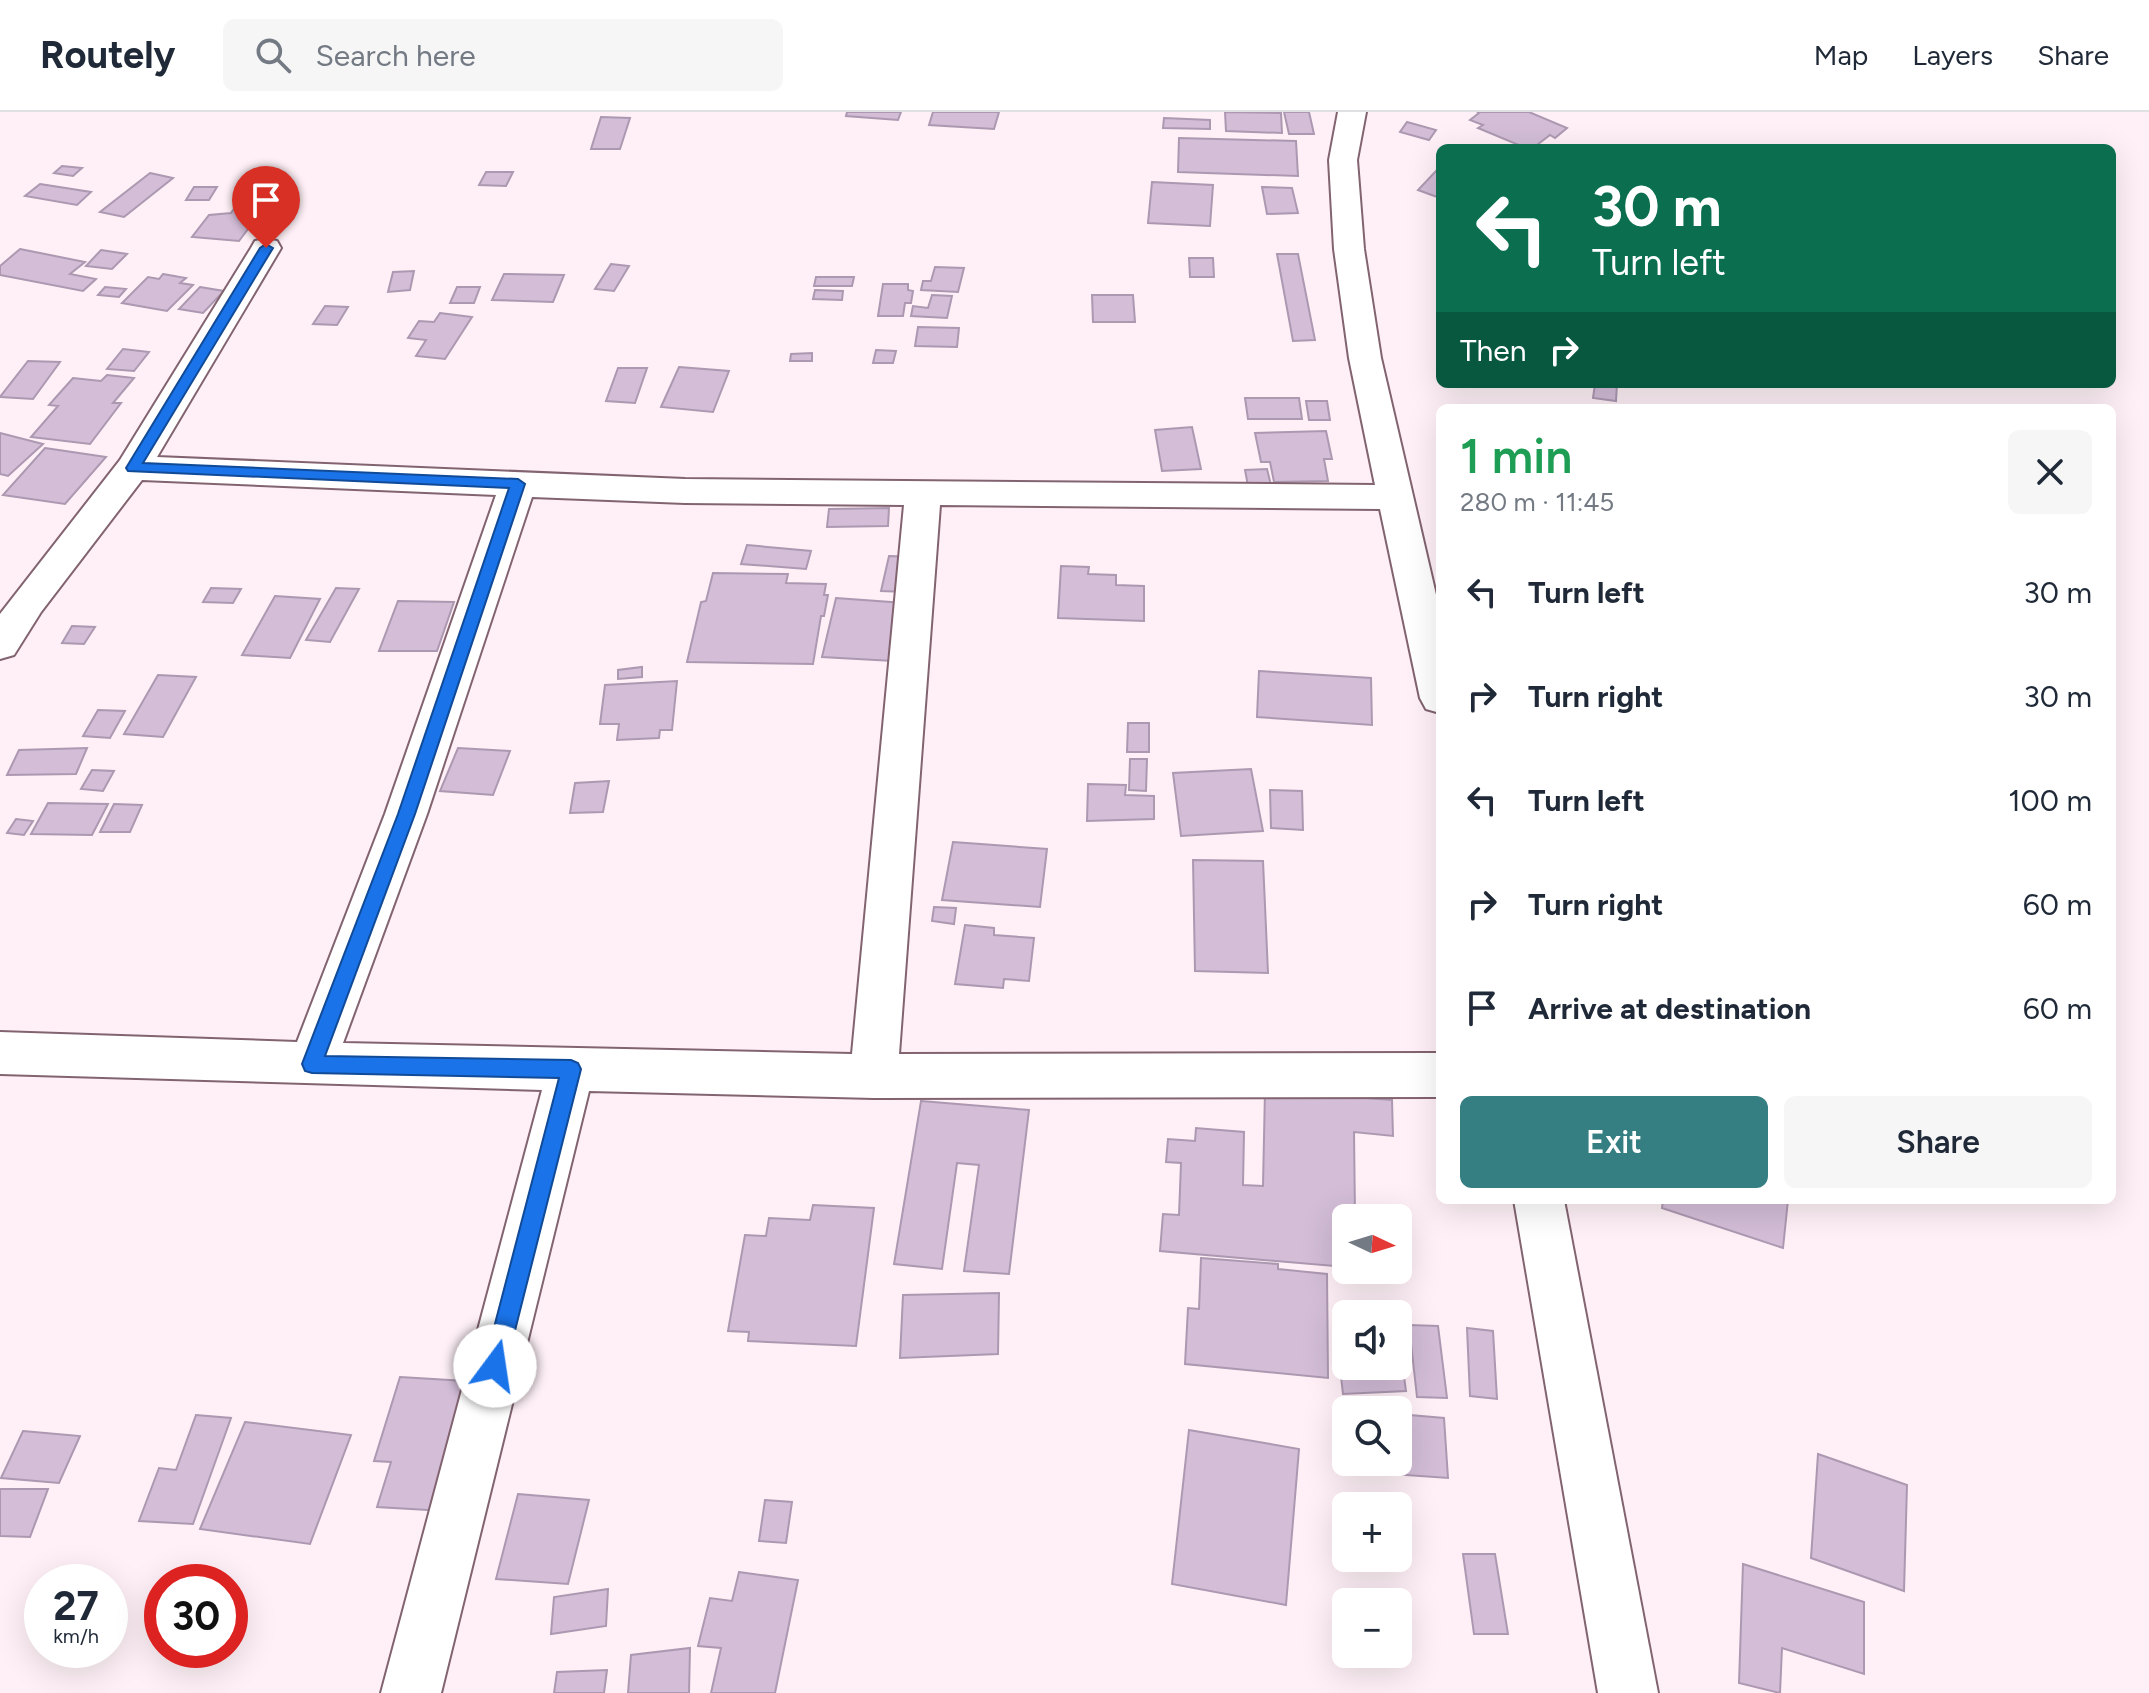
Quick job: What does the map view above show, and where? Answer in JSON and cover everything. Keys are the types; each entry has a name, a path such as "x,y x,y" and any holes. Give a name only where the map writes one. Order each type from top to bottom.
{"street":[{"path":"1352,112 1343,160 1349,249 1365,358 1436,680"},
{"path":"0,645 28,602 133,468 266,248"},
{"path":"133,468 685,491 1396,497"},
{"path":"312,1064 406,814 518,484"},
{"path":"874,1076 923,493"},
{"path":"0,1053 312,1064 874,1076 1436,1075"},
{"path":"411,1693 571,1069"},
{"path":"1540,1204 1628,1693"}],"building":[{"path":"847,112 901,112 898,120 846,116"},
{"path":"933,112 999,112 994,129 929,125"},
{"path":"1225,112 1281,113 1282,133 1226,131"},
{"path":"1284,112 1309,112 1314,134 1289,134"},
{"path":"1529,112 1567,128 1555,138 1550,135 1538,144 1516,144 1478,128 1483,125 1470,120 1479,113"},
{"path":"601,117 630,118 620,149 591,149"},
{"path":"1164,118 1210,120 1210,129 1163,128"},
{"path":"1407,122 1436,130 1429,140 1400,132"},
{"path":"1179,138 1296,141 1298,176 1178,172"},
{"path":"62,166 82,168 73,176 54,173"},
{"path":"1436,171 1436,197 1418,190"},
{"path":"486,172 513,172 506,186 479,185"},
{"path":"150,173 173,178 124,217 100,212"},
{"path":"1152,182 1213,185 1210,226 1148,223"},
{"path":"40,184 91,192 77,205 25,196"},
{"path":"194,187 217,187 209,200 186,200"},
{"path":"1262,187 1292,188 1298,213 1267,214"},
{"path":"235,207 263,209 239,241 192,237 209,215 231,213"},
{"path":"20,249 85,262 70,274 96,279 83,291 0,275 0,266"},
{"path":"101,250 127,254 112,269 86,266"},
{"path":"1277,254 1298,254 1315,340 1293,341"},
{"path":"1189,258 1213,258 1214,277 1190,277"},
{"path":"611,264 629,266 614,291 595,289"},
{"path":"935,267 964,268 958,292 921,290 923,281 931,281"},
{"path":"414,271 410,290 388,292 393,272"},
{"path":"163,274 186,278 180,283 193,285 167,311 122,303 148,277 159,279"},
{"path":"504,274 564,275 553,302 492,300"},
{"path":"816,277 854,277 852,286 814,286"},
{"path":"883,284 908,284 908,290 913,291 911,303 905,303 903,316 878,316"},
{"path":"105,287 126,289 119,297 98,295"},
{"path":"200,287 224,291 203,313 179,309"},
{"path":"457,287 480,287 474,303 450,303"},
{"path":"815,290 843,291 842,300 813,299"},
{"path":"932,295 952,296 947,318 911,316 913,306 928,308"},
{"path":"1092,295 1133,295 1135,322 1093,322"},
{"path":"325,306 348,307 337,325 313,324"},
{"path":"440,313 472,317 445,359 416,356 426,340 408,338 419,321 434,322"},
{"path":"918,327 959,328 957,347 915,346"},
{"path":"123,349 149,352 134,371 107,369"},
{"path":"876,350 896,351 893,363 873,363"},
{"path":"812,353 812,361 790,361 791,354"},
{"path":"28,361 60,362 33,399 0,397"},
{"path":"679,367 729,371 713,412 661,407"},
{"path":"618,368 647,368 635,403 606,401"},
{"path":"107,375 134,378 113,403 121,403 90,444 31,437 58,406 49,405 73,378 101,381"},
{"path":"1594,388 1617,388 1616,401 1593,398"},
{"path":"1245,398 1299,398 1302,419 1248,419"},
{"path":"1306,401 1327,401 1330,420 1309,420"},
{"path":"1192,427 1201,469 1162,471 1155,430"},
{"path":"1326,431 1332,459 1324,459 1328,481 1274,482 1270,462 1261,462 1255,433"},
{"path":"0,433 43,444 8,476 0,474"},
{"path":"45,448 106,457 65,504 3,495"},
{"path":"1267,469 1271,485 1248,486 1245,470"},
{"path":"889,508 888,526 827,527 829,509"},
{"path":"747,545 811,551 806,569 741,564"},
{"path":"889,556 914,557 906,592 881,591"},
{"path":"1061,566 1089,567 1088,574 1116,575 1116,585 1144,586 1144,621 1058,618"},
{"path":"713,573 788,574 786,583 826,584 824,595 828,595 813,664 687,662 701,602 706,601"},
{"path":"211,588 241,589 233,603 203,602"},
{"path":"336,588 359,589 330,642 306,640"},
{"path":"275,596 320,599 290,658 242,655"},
{"path":"836,598 904,603 893,661 822,657"},
{"path":"398,601 454,602 437,651 379,651"},
{"path":"72,626 95,627 84,644 62,643"},
{"path":"642,667 642,677 618,679 618,670"},
{"path":"1259,671 1371,678 1372,725 1257,717"},
{"path":"158,675 196,677 163,737 124,734"},
{"path":"677,681 672,730 660,730 659,738 617,740 619,724 600,724 605,685"},
{"path":"98,710 125,711 110,738 83,736"},
{"path":"1128,723 1149,723 1149,752 1127,752"},
{"path":"87,748 76,774 7,775 19,750"},
{"path":"458,748 510,751 493,795 440,791"},
{"path":"1130,759 1147,759 1146,791 1129,790"},
{"path":"1251,769 1263,831 1181,836 1173,773"},
{"path":"92,770 114,771 103,791 81,789"},
{"path":"609,781 603,812 570,813 575,783"},
{"path":"1088,784 1126,785 1125,795 1154,796 1154,819 1087,821"},
{"path":"1270,790 1302,791 1303,830 1271,828"},
{"path":"48,803 108,804 92,835 31,834"},
{"path":"114,804 142,805 130,832 100,832"},
{"path":"16,819 33,821 24,835 7,833"},
{"path":"953,842 1047,849 1040,907 942,900"},
{"path":"1193,860 1263,861 1268,973 1195,971"},
{"path":"934,907 956,908 954,924 932,921"},
{"path":"965,925 994,928 994,935 1034,938 1029,981 1004,979 1003,988 955,984"},
{"path":"1265,1090 1392,1100 1393,1136 1354,1132 1355,1204 1332,1204 1332,1266 1160,1251 1163,1214 1179,1215 1181,1163 1166,1162 1168,1139 1195,1141 1196,1128 1244,1132 1243,1185 1263,1186"},
{"path":"921,1101 1029,1110 1009,1274 964,1271 979,1165 957,1163 942,1269 894,1264"},
{"path":"1662,1204 1788,1204 1783,1248 1662,1208"},
{"path":"813,1205 874,1208 856,1346 748,1341 749,1332 728,1331 745,1235 766,1236 769,1218 810,1220"},
{"path":"1201,1258 1278,1264 1278,1269 1327,1274 1328,1378 1185,1364 1188,1308 1199,1309"},
{"path":"999,1293 998,1354 900,1358 903,1295"},
{"path":"1412,1325 1438,1326 1447,1398 1417,1397"},
{"path":"1467,1328 1493,1331 1497,1399 1470,1396"},
{"path":"400,1377 482,1382 445,1511 377,1507 391,1462 374,1461"},
{"path":"1341,1380 1404,1380 1406,1391 1343,1394"},
{"path":"196,1415 231,1418 193,1524 139,1521 159,1468 176,1470"},
{"path":"1412,1415 1444,1418 1448,1478 1412,1475"},
{"path":"245,1422 351,1435 310,1544 200,1529"},
{"path":"1189,1430 1299,1449 1286,1605 1172,1584"},
{"path":"23,1431 80,1436 59,1483 1,1478"},
{"path":"1818,1454 1907,1485 1904,1591 1811,1558"},
{"path":"0,1489 48,1489 30,1537 0,1536"},
{"path":"518,1494 589,1500 568,1584 496,1579"},
{"path":"765,1500 792,1502 786,1543 759,1541"},
{"path":"1463,1554 1495,1554 1508,1634 1474,1634"},
{"path":"1743,1564 1864,1602 1864,1674 1782,1648 1780,1693 1739,1683"},
{"path":"739,1572 798,1580 775,1693 711,1693 721,1648 698,1646 710,1598 732,1601"},
{"path":"608,1589 606,1626 551,1634 554,1597"},
{"path":"690,1648 689,1693 628,1693 631,1655"},
{"path":"607,1670 604,1693 554,1693 557,1672"}],"route":[{"path":"266,248 133,468 518,484 406,814 312,1064 571,1069 495,1366"}]}
